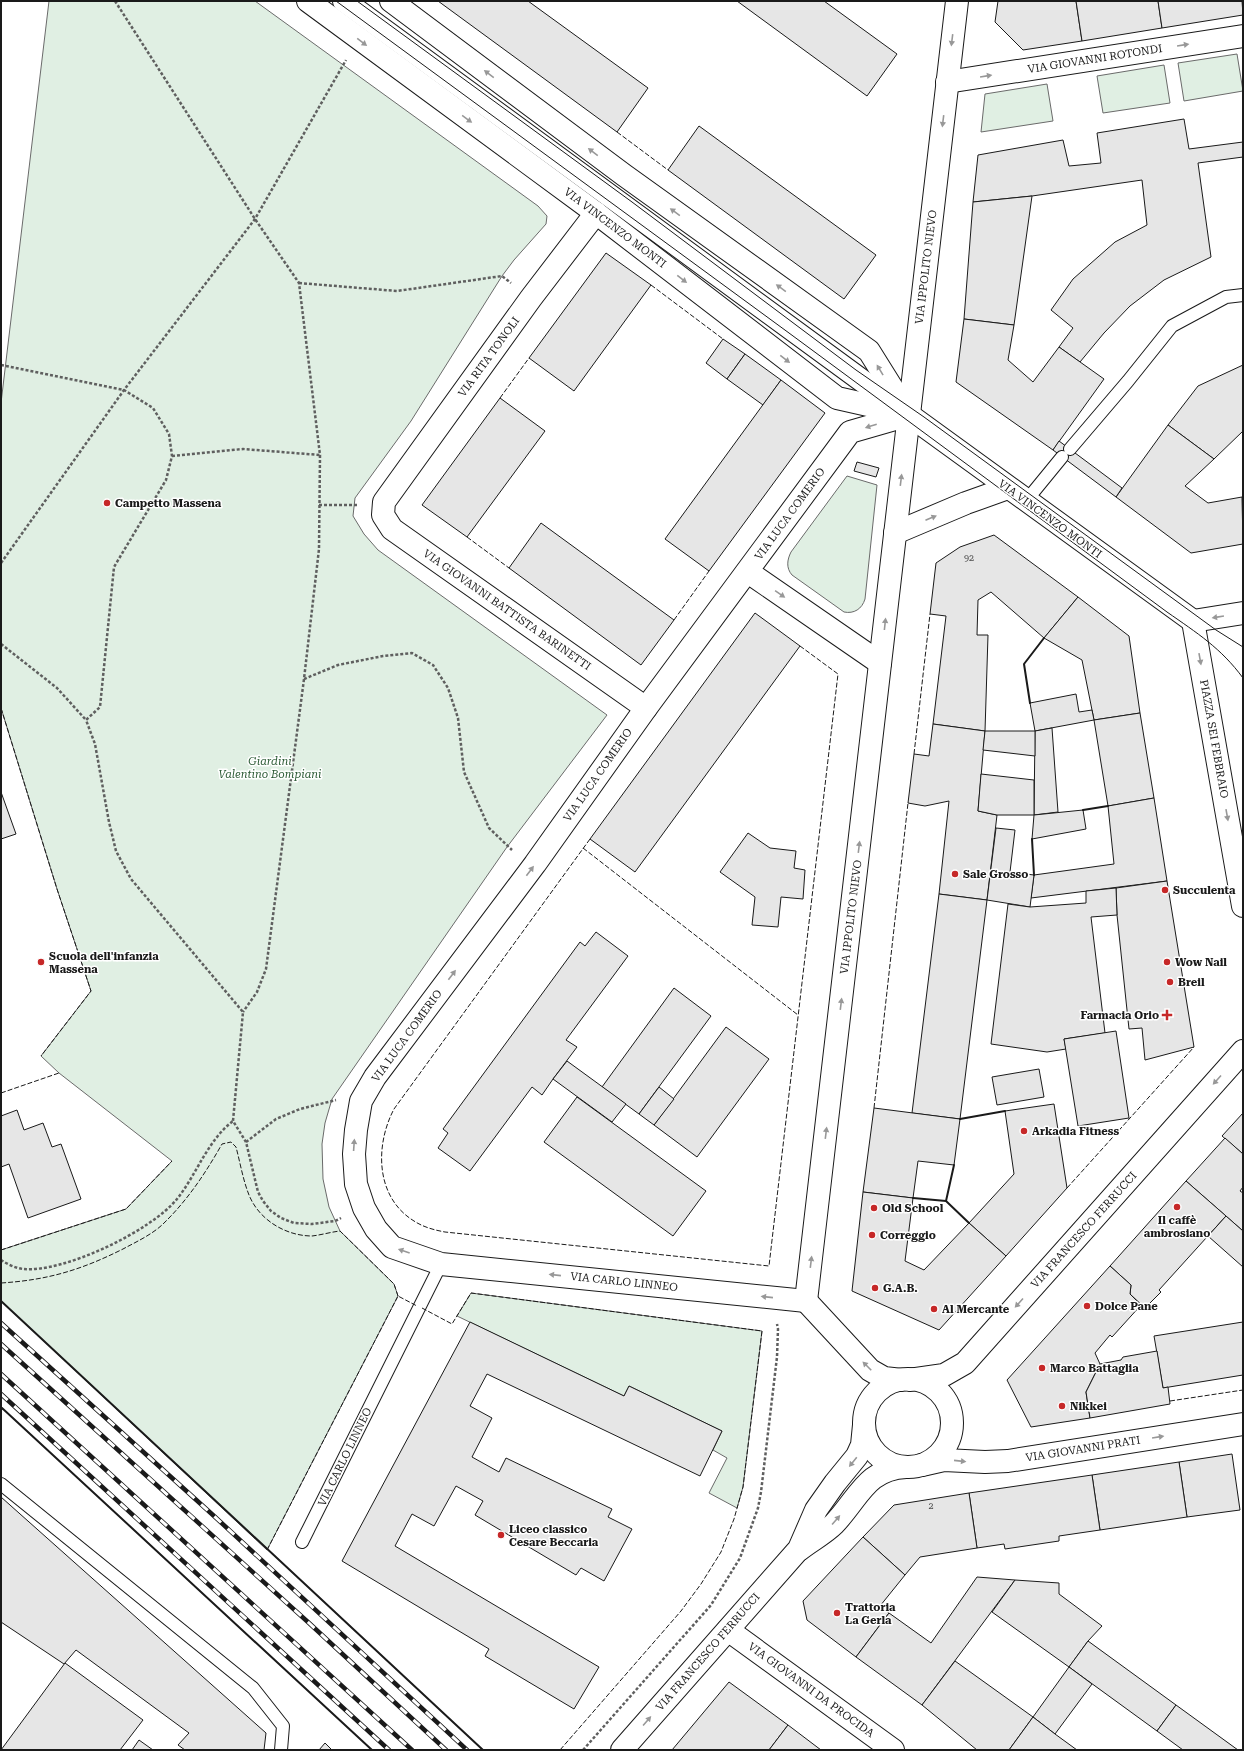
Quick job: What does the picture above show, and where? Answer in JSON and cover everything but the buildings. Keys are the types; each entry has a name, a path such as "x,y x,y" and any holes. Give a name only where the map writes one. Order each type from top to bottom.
{"street":[{"name":"VIA VINCENZO MONTI","path":"308,1 341,5 596,213 837,398 909,415"},
{"name":"VIA VINCENZO MONTI","path":"391,1 624,176 869,351 909,415 1193,621"},
{"name":"VIA IPPOLITO NIEVO","path":"806,1301 957,1"},
{"path":"341,5 909,415"},
{"name":"VIA GIOVANNI ROTONDI","path":"947,82 1243,36"},
{"name":"VIA RITA TONOLI","path":"384,502 532,298 596,213"},
{"name":"VIA LUCA COMERIO","path":"356,1184 354,1154 361,1101 375,1077 535,864 646,708 850,432 909,415"},
{"path":"895,533 966,503 1008,488"},
{"name":"VIA GIOVANNI BATTISTA BARINETTI","path":"384,502 383,515 392,529 646,708"},
{"path":"748,572 880,663"},
{"path":"1193,621 1243,613"},
{"name":"PIAZZA SEI FEBBRAIO","path":"1193,621 1243,906"},
{"name":"VIA FRANCESCO FERRUCCI","path":"622,1750 795,1553 802,1543 818,1506 857,1456 862,1445 866,1411 872,1398 882,1388 895,1382 944,1376 965,1363 1243,1051"},
{"name":"VIA CARLO LINNEO","path":"356,1184 364,1208 376,1229 392,1247 441,1264 806,1301"},
{"name":"VIA FRANCESCO FERRUCCI","path":"795,1553 834,1524 860,1491 878,1474 889,1469 915,1466 935,1458 945,1447 951,1434 950,1413 945,1400 935,1389 923,1382 884,1378 870,1370 806,1301"},
{"name":"VIA GIOVANNI PRATI","path":"915,1466 944,1460 985,1462 1008,1461 1243,1424"},
{"path":"864,1425 865,1433 871,1446 880,1458 893,1464 915,1466"},
{"name":"VIA GIOVANNI DA PROCIDA","path":"728,1630 893,1750"}],"lane":[{"path":"1026,501 1128,381 1172,326 1226,297 1243,295"},
{"name":"VIA CARLO LINNEO","path":"302,1542 441,1264"},
{"path":"1,1484 253,1688 283,1726 281,1750"}],"path":[{"path":"115,1 255,219 299,283 320,455 319,549 304,679 266,969 258,992 243,1012 233,1121 246,1142 258,1192 271,1211 281,1218 294,1223 312,1224 335,1221 341,1218"},
{"path":"1,563 124,390 255,219 347,60"},
{"path":"299,283 397,291 502,276 511,283"},
{"path":"1,365 124,390 153,408 169,434 172,456 166,480 114,567 100,707 86,720"},
{"path":"172,456 243,449 320,455"},
{"path":"319,505 362,505"},
{"path":"1,644 57,688 86,720 95,744 109,822 116,851 131,879 243,1012"},
{"path":"304,679 338,665 383,656 412,653 433,665 448,688 458,718 464,772 489,828 512,850"},
{"path":"246,1142 276,1119 300,1109 337,1100"},
{"path":"1,1260 21,1269 67,1263 103,1248 157,1218 176,1200 213,1142 222,1130 233,1121"},
{"path":"583,1750 711,1605 740,1558 758,1508 761,1492 778,1339 777,1323 773,1319"}],"green space":[{"name":"Giardini Valentino Bompiani","path":"49,1 255,1 538,206 547,216 546,224 502,276 411,421 355,498 353,516 364,534 378,550 607,715 507,847 332,1099 325,1123 322,1144 323,1179 329,1207 340,1231 394,1284 398,1296 267,1550 1,1301 1,1250 126,1209 172,1161 59,1073 41,1056 91,991 57,889 1,708 1,403"},
{"path":"1237,54 1243,91 1184,101 1178,63"},
{"path":"1164,65 1170,103 1103,113 1097,76"},
{"path":"1047,84 1053,121 981,132 985,94"},
{"path":"847,476 877,485 865,599 860,608 851,612 844,612 792,575 788,564 791,552"},
{"path":"471,1293 762,1331 743,1487 737,1508 709,1493 727,1458 713,1450 722,1431 629,1386 624,1396 457,1316"}],"tram line":[{"path":"336,1 1198,634 1217,649 1235,667 1243,678"},
{"path":"357,1 632,202 856,370 924,417 1216,630 1243,647"}],"railway":[{"path":"1,1323 214,1516 467,1750"},
{"path":"1,1344 309,1623 446,1750"},
{"path":"1,1374 412,1750"},
{"path":"1,1394 389,1750"}],"fence":[{"path":"617,132 668,170"},
{"path":"651,285 723,339"},
{"path":"500,398 529,358"},
{"path":"467,537 509,568"},
{"path":"674,620 709,571"},
{"path":"914,754 930,614"},
{"path":"590,839 394,1109 388,1123 382,1154 382,1170 386,1185 392,1198 401,1211 417,1223 445,1232 769,1266 838,674 800,646"},
{"path":"1,708 57,889 91,991 41,1056"},
{"path":"874,1108 908,803"},
{"path":"583,848 798,1015"},
{"path":"1067,1188 1194,1047"},
{"path":"1,1093 59,1073"},
{"path":"1,1283 18,1282 64,1273 93,1263 123,1249 158,1229 187,1197 209,1166 222,1144 231,1142 236,1147 249,1195 259,1212 266,1219 283,1230 302,1235 312,1236 340,1231 394,1284 398,1296"},
{"path":"1,1250 126,1209 172,1161"},
{"path":"422,1308 452,1324 471,1293 762,1331 743,1487 734,1519 721,1552 701,1584 681,1611 560,1750"},
{"path":"267,1550 398,1296 417,1306"},
{"path":"1170,1401 1243,1390"}],"wall":[{"path":"1030,703 1024,664 1044,638"},
{"path":"1083,810 1108,806"},
{"path":"1032,839 1034,875"},
{"path":"960,1119 1005,1111"},
{"path":"954,1165 946,1201 969,1223"},
{"path":"913,1198 946,1201"},
{"path":"1,1301 483,1750"},
{"path":"1,1410 2,1408 372,1750"}],"place":[{"name":"Campetto Massena","path":"107,503"},
{"name":"Sale Grosso","path":"955,874"},
{"name":"Succulenta","path":"1165,890"},
{"name":"Scuola dell'infanzia Massena","path":"41,962"},
{"name":"Wow Nail","path":"1167,962"},
{"name":"Breil","path":"1170,982"},
{"name":"Farmacia Orio","path":"1167,1015"},
{"name":"Arkadia Fitness","path":"1024,1131"},
{"name":"Il caffè ambrosiano","path":"1177,1207"},
{"name":"Old School","path":"874,1208"},
{"name":"Correggio","path":"872,1235"},
{"name":"G.A.B.","path":"875,1288"},
{"name":"Dolce Pane","path":"1087,1306"},
{"name":"Al Mercante","path":"934,1309"},
{"name":"Marco Battaglia","path":"1042,1368"},
{"name":"Nikkei","path":"1062,1406"},
{"name":"Liceo classico Cesare Beccaria","path":"501,1535"},
{"name":"Trattoria La Gerla","path":"837,1613"}]}
